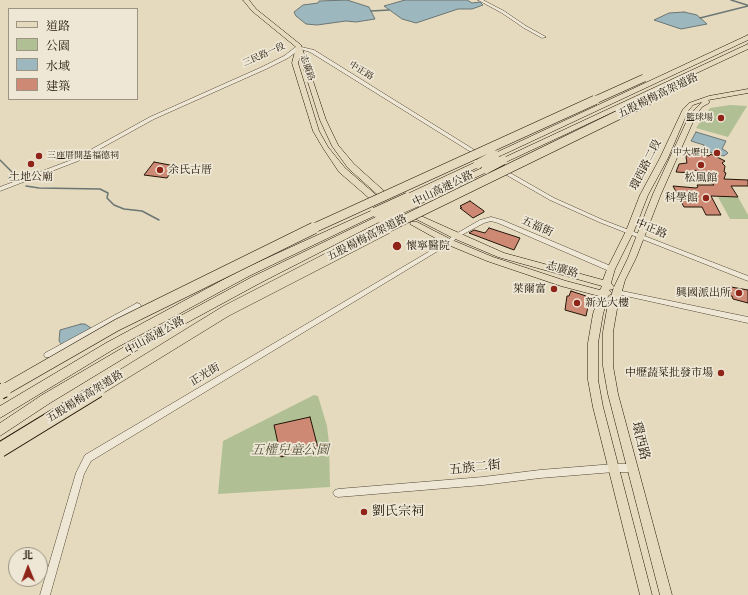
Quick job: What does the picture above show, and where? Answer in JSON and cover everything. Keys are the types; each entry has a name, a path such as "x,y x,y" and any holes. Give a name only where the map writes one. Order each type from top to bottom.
{"highway":[{"name":"五股楊梅高架道路","path":"0,392 117,325 288,240 485,152 748,29"},
{"name":"中山高速公路","path":"0,431 46,399 140,344 378,215 408,197 482,166 748,38"},
{"name":"中山高速公路","path":"499,158 748,46"},
{"name":"五股楊梅高架道路","path":"0,450 226,311 424,209 748,53"},
{"name":"中山高速公路","path":"0,413 110,346 247,272 378,215 417,202 482,166"},
{"path":"0,409 64,373"}],"main road":[{"name":"中正路","path":"246,0 254,10 299,47"},
{"name":"志廣路","path":"299,47 295,63 312,121 325,147 342,170 372,196"},
{"name":"志廣路","path":"299,47 323,120 335,146 351,166 381,193"},
{"name":"環西路二段","path":"605,289 611,269 630,231 644,195 664,158 685,110 691,104 711,97 748,91"},
{"name":"環西路二段","path":"617,292 641,237 657,194 696,109 705,103 714,100 748,95"},
{"name":"志廣路","path":"416,221 490,259 542,277 617,292"},
{"path":"605,289 598,314 593,343 593,369 598,407 646,595"},
{"name":"環西路","path":"617,292 612,308 608,332 608,366 613,394 666,595"}],"street":[{"path":"480,0 544,37"},
{"name":"三民路一段","path":"0,184 10,184 76,160 152,118 286,57 299,47"},
{"name":"三民路一段","path":"0,189 71,158 148,115 285,55 299,47"},
{"name":"中正路","path":"299,47 312,51 473,151"},
{"path":"277,61 288,61 295,63"},
{"name":"中正路","path":"505,172 552,199 641,237 748,279"},
{"name":"五福街","path":"452,239 482,222 491,219 500,221 611,269"},
{"name":"正光街","path":"45,595 80,473 88,458 452,239"},
{"name":"志廣路","path":"617,292 748,320"},
{"path":"48,355 137,306"},
{"name":"五族二街","path":"338,493 614,468 632,468"}],"green space":[{"name":"籃球場","path":"730,105 747,106 728,137 696,128 710,108"},
{"path":"718,197 738,197 748,215 748,219 730,219"},
{"name":"五權兒童公園","path":"314,395 318,396 327,426 330,487 218,494 223,441"}],"water":[{"path":"347,0 369,7 375,19 317,25 306,24 296,16 294,12 303,5 318,3 319,1"},
{"path":"405,0 467,0 472,3 480,2 483,5 472,9 458,9 416,23 402,19 384,6"},
{"path":"684,12 697,15 707,24 681,29 654,20 669,13"},
{"path":"696,132 726,141 722,149 728,153 724,156 702,150 704,145 691,141"},
{"path":"85,324 91,328 62,345 59,341 60,330"}],"building":[{"path":"690,150 709,156 711,154 725,161 722,163 725,166 724,172 726,173 724,179 748,180 748,186 731,186 738,197 711,196 721,215 706,215 702,207 684,207 673,186 696,188 698,187 697,185 714,185 696,170 692,173 676,172 679,164 687,163 686,157"},
{"name":"余氏古厝","path":"154,162 175,166 167,178 144,175"},
{"path":"470,201 484,212 473,218 460,208 462,208 460,206"},
{"path":"489,228 520,238 514,250 469,233 474,230 485,233"},
{"name":"興國派出所","path":"731,287 748,290 748,303 733,299 732,296 730,296"},
{"name":"新光大樓","path":"571,291 586,296 589,302 586,316 565,310 567,296 569,296"},
{"path":"310,417 318,448 281,457 274,425"}],"waterway":[{"path":"731,0 747,5"},
{"path":"700,18 748,6"},
{"path":"371,11 389,10"},
{"path":"0,160 13,173 9,179"},
{"path":"26,186 39,188 100,189 108,193 107,198 114,205 124,209 142,211 159,220"}],"place":[{"name":"籃球場","path":"721,118"},
{"name":"中大壢中","path":"717,153"},
{"name":"三座厝開基福德祠","path":"39,156"},
{"name":"土地公廟","path":"31,164"},
{"name":"松風館","path":"701,165"},
{"name":"余氏古厝","path":"160,170"},
{"name":"科學館","path":"706,198"},
{"name":"懷寧醫院","path":"397,246"},
{"name":"萊爾富","path":"554,289"},
{"name":"興國派出所","path":"739,293"},
{"name":"新光大樓","path":"577,303"},
{"name":"中壢蔬菜批發市場","path":"721,373"},
{"name":"劉氏宗祠","path":"364,512"}]}
